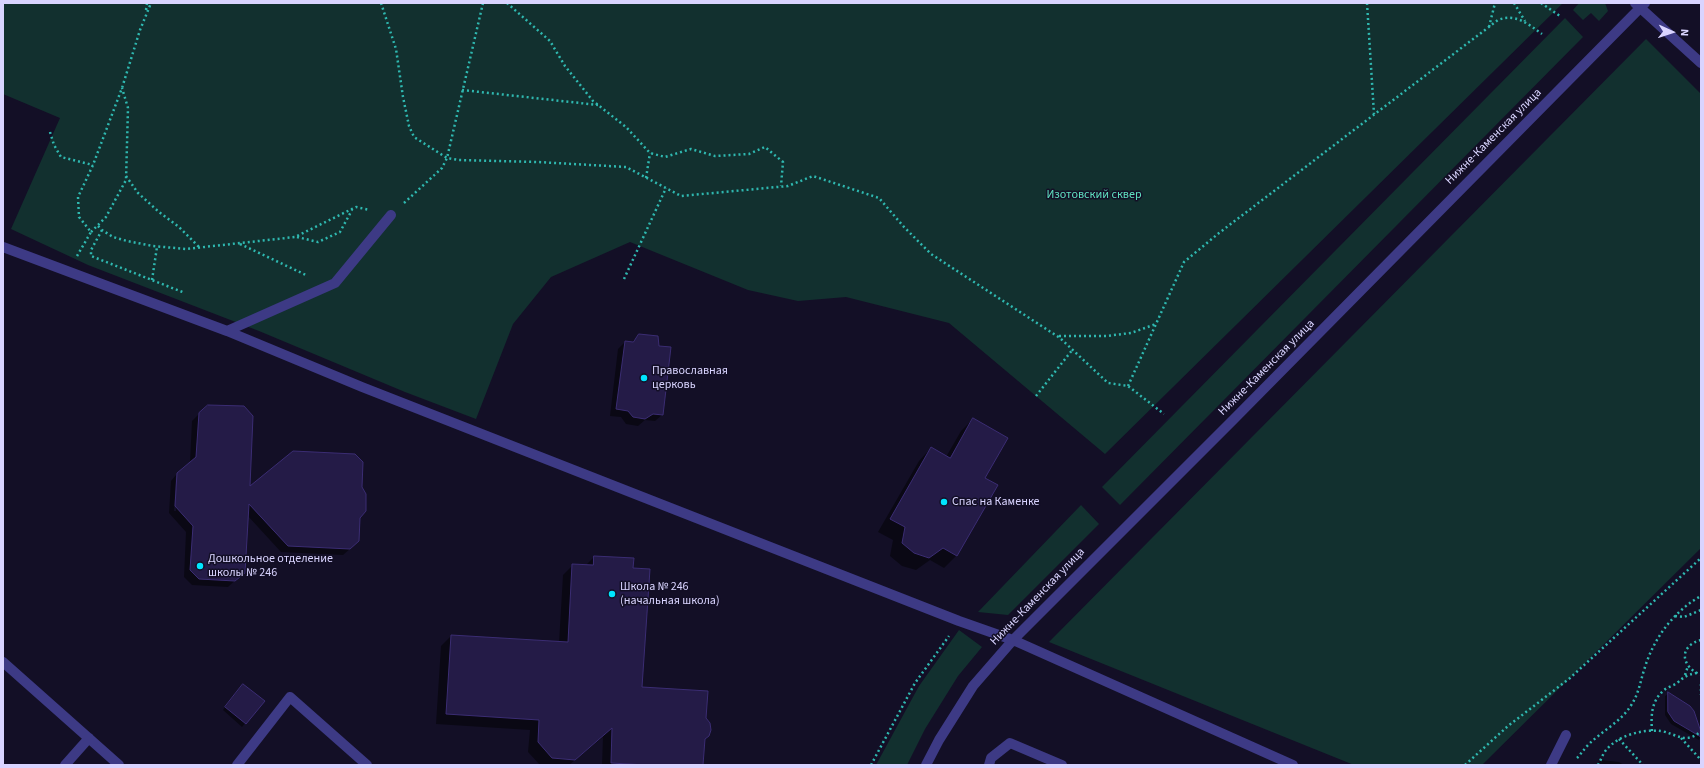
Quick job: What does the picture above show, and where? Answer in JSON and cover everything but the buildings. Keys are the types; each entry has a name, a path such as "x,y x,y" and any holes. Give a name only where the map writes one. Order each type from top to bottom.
{"street":[{"path":"1640,5 1701,64"},
{"name":"Нижне-Каменская улица","path":"926,765 939,740 973,686 1013,640 1234,419 1640,5"},
{"path":"227,331 335,283 391,215"},
{"path":"3,247 227,331 362,387 959,621 1013,640 1293,765"},
{"path":"3,662 119,765"},
{"path":"237,765 290,697 360,763"},
{"path":"1551,765 1566,735"},
{"path":"65,765 88,738"},
{"path":"989,765 991,758 1010,743 1062,765"}],"path":[{"path":"146,13 147,3"},
{"path":"90,232 79,217 78,197 93,165 122,88 150,3"},
{"path":"381,3 396,48 402,97 409,126 414,137 446,158 459,160 538,162 626,167 681,196 788,186 813,176 879,198 904,228 931,254 1058,336 1108,383 1128,386 1164,414"},
{"path":"98,226 113,237 157,247 186,249 240,244 296,236 356,207 391,215 442,168 446,158 483,3"},
{"path":"507,3 550,42 565,66 593,101 626,127 650,153 665,158 691,149 715,156 750,154 765,147 783,162 781,186"},
{"path":"1367,3 1374,114"},
{"path":"1489,27 1495,3"},
{"path":"1514,3 1526,23"},
{"path":"1541,3 1560,16"},
{"path":"1128,386 1184,262 1219,233 1489,27 1505,17 1514,17 1542,34"},
{"path":"68,272 90,232 106,217 126,180 128,108 122,88"},
{"path":"461,90 598,105"},
{"path":"50,132 54,145 61,157 93,165"},
{"path":"646,178 650,153"},
{"path":"126,176 138,193 159,212 179,227 200,248"},
{"path":"624,279 666,188"},
{"path":"296,236 318,242 340,232 352,209"},
{"path":"102,230 91,250 91,256 186,294"},
{"path":"240,244 328,286"},
{"path":"152,280 157,247"},
{"path":"1058,336 1106,336 1131,333 1157,324"},
{"path":"1036,396 1073,349"},
{"path":"1465,765 1508,726 1570,678 1701,558"},
{"path":"1576,759 1589,744 1629,708 1640,690 1645,665 1655,643 1665,627 1675,616 1701,596"},
{"path":"1675,616 1684,617 1701,610"},
{"path":"871,765 915,683 959,621"},
{"path":"1701,640 1689,645 1685,651 1684,658 1688,666 1696,673 1701,675"},
{"path":"1652,731 1651,717 1653,706 1664,690 1676,683 1685,675 1688,666"},
{"path":"1685,675 1696,673"},
{"path":"1701,684 1701,695"},
{"path":"1598,765 1607,749 1619,739 1637,732 1652,731 1671,734 1681,738 1701,760"},
{"path":"1681,738 1691,737 1701,731"},
{"path":"1619,739 1643,765"}],"green space":[{"name":"Изотовский сквер","path":"3,3 1563,3 1105,454 949,323 846,297 798,301 748,290 630,242 551,277 513,324 476,419 405,392 259,331 88,265 11,229 60,118 3,94"},
{"path":"1579,3 1605,3 1608,11 1599,21 1591,13 1583,20 1573,10"},
{"path":"1565,18 1583,37 1120,505 1102,487"},
{"path":"1646,39 1701,94 1701,548 1482,765 1354,765 1049,642"},
{"path":"1081,505 1099,524 1008,615 978,612"},
{"path":"959,630 982,647 958,676 925,729 907,765 876,765 919,686"}],"place":[{"name":"Православная церковь","path":"644,378"},
{"name":"Спас на Каменке","path":"944,502"},
{"name":"Дошкольное отделение школы № 246","path":"200,566"},
{"name":"Школа № 246 (начальная школа)","path":"612,594"}]}
